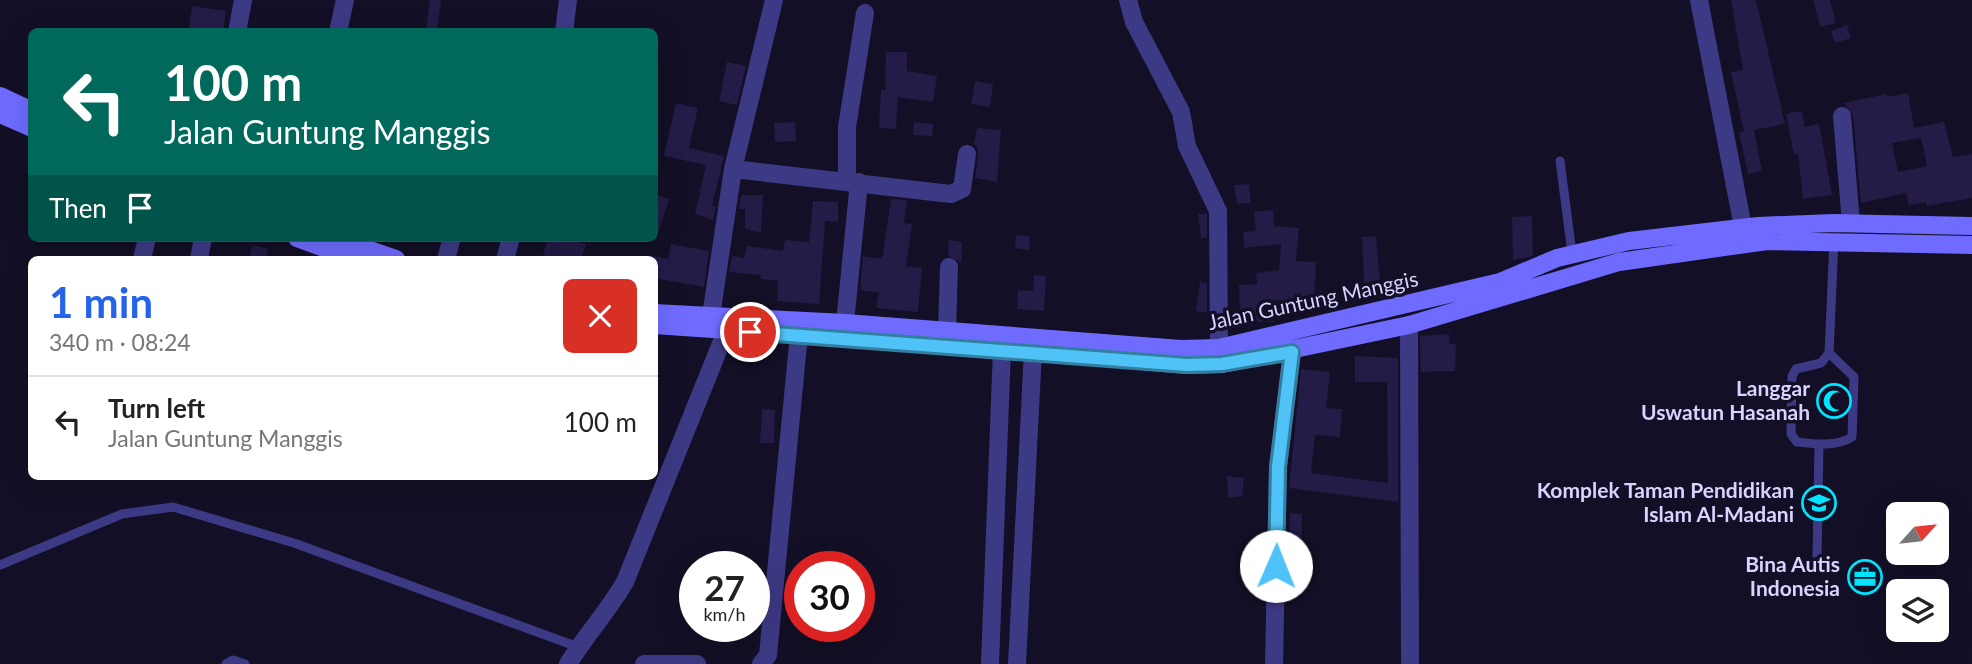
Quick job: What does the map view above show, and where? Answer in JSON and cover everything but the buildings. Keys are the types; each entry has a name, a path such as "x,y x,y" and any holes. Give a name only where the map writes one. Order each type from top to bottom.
{"street":[{"path":"238,28 243,0"},
{"path":"339,28 345,0"},
{"path":"564,28 568,0"},
{"path":"711,316 733,169 774,0"},
{"path":"1128,0 1134,22 1181,112 1187,146 1218,211 1219,348"},
{"path":"1699,0 1743,228"},
{"path":"845,323 853,181 847,127 865,13"},
{"path":"0,96 28,109"},
{"path":"0,114 28,126"},
{"path":"1842,116 1842,223"},
{"path":"733,169 958,193 962,189 967,154"},
{"name":"Jalan Guntung Manggis","path":"658,313 845,323 1181,349 1219,348 1500,282 1572,253 1629,241 1743,228 1842,223 1972,226"},
{"name":"Jalan Guntung Manggis","path":"658,326 1033,351 1187,365 1222,364 1292,352 1409,326 1619,262 1767,241 1972,245"},
{"path":"309,242 346,256"},
{"path":"347,242 387,256"},
{"path":"947,331 949,267"},
{"path":"1409,326 1410,664"},
{"path":"568,664 578,647 610,609 625,582 726,331"},
{"path":"761,664 768,655 799,334"},
{"path":"990,664 1002,349"},
{"path":"1017,664 1033,351"},
{"path":"1274,664 1278,467 1292,352"},
{"path":"645,664 697,664"}],"lane":[{"path":"1560,161 1572,253"},
{"path":"1829,353 1854,377 1853,435 1844,441 1819,444 1797,442 1793,438 1792,376 1796,369 1821,363 1829,353 1834,242 1842,223"},
{"path":"1817,561 1819,444"},
{"path":"0,565 122,514 173,507 294,543 578,647"},
{"path":"226,664 233,660 246,664"}],"place":[{"name":"Langgar Uswatun Hasanah","path":"1834,401"},
{"name":"Komplek Taman Pendidikan Islam Al-Madani","path":"1819,503"},
{"name":"Bina Autis Indonesia","path":"1865,577"}],"route":[{"path":"750,332 1033,351 1187,365 1222,364 1292,352 1278,467 1276,566"}]}
